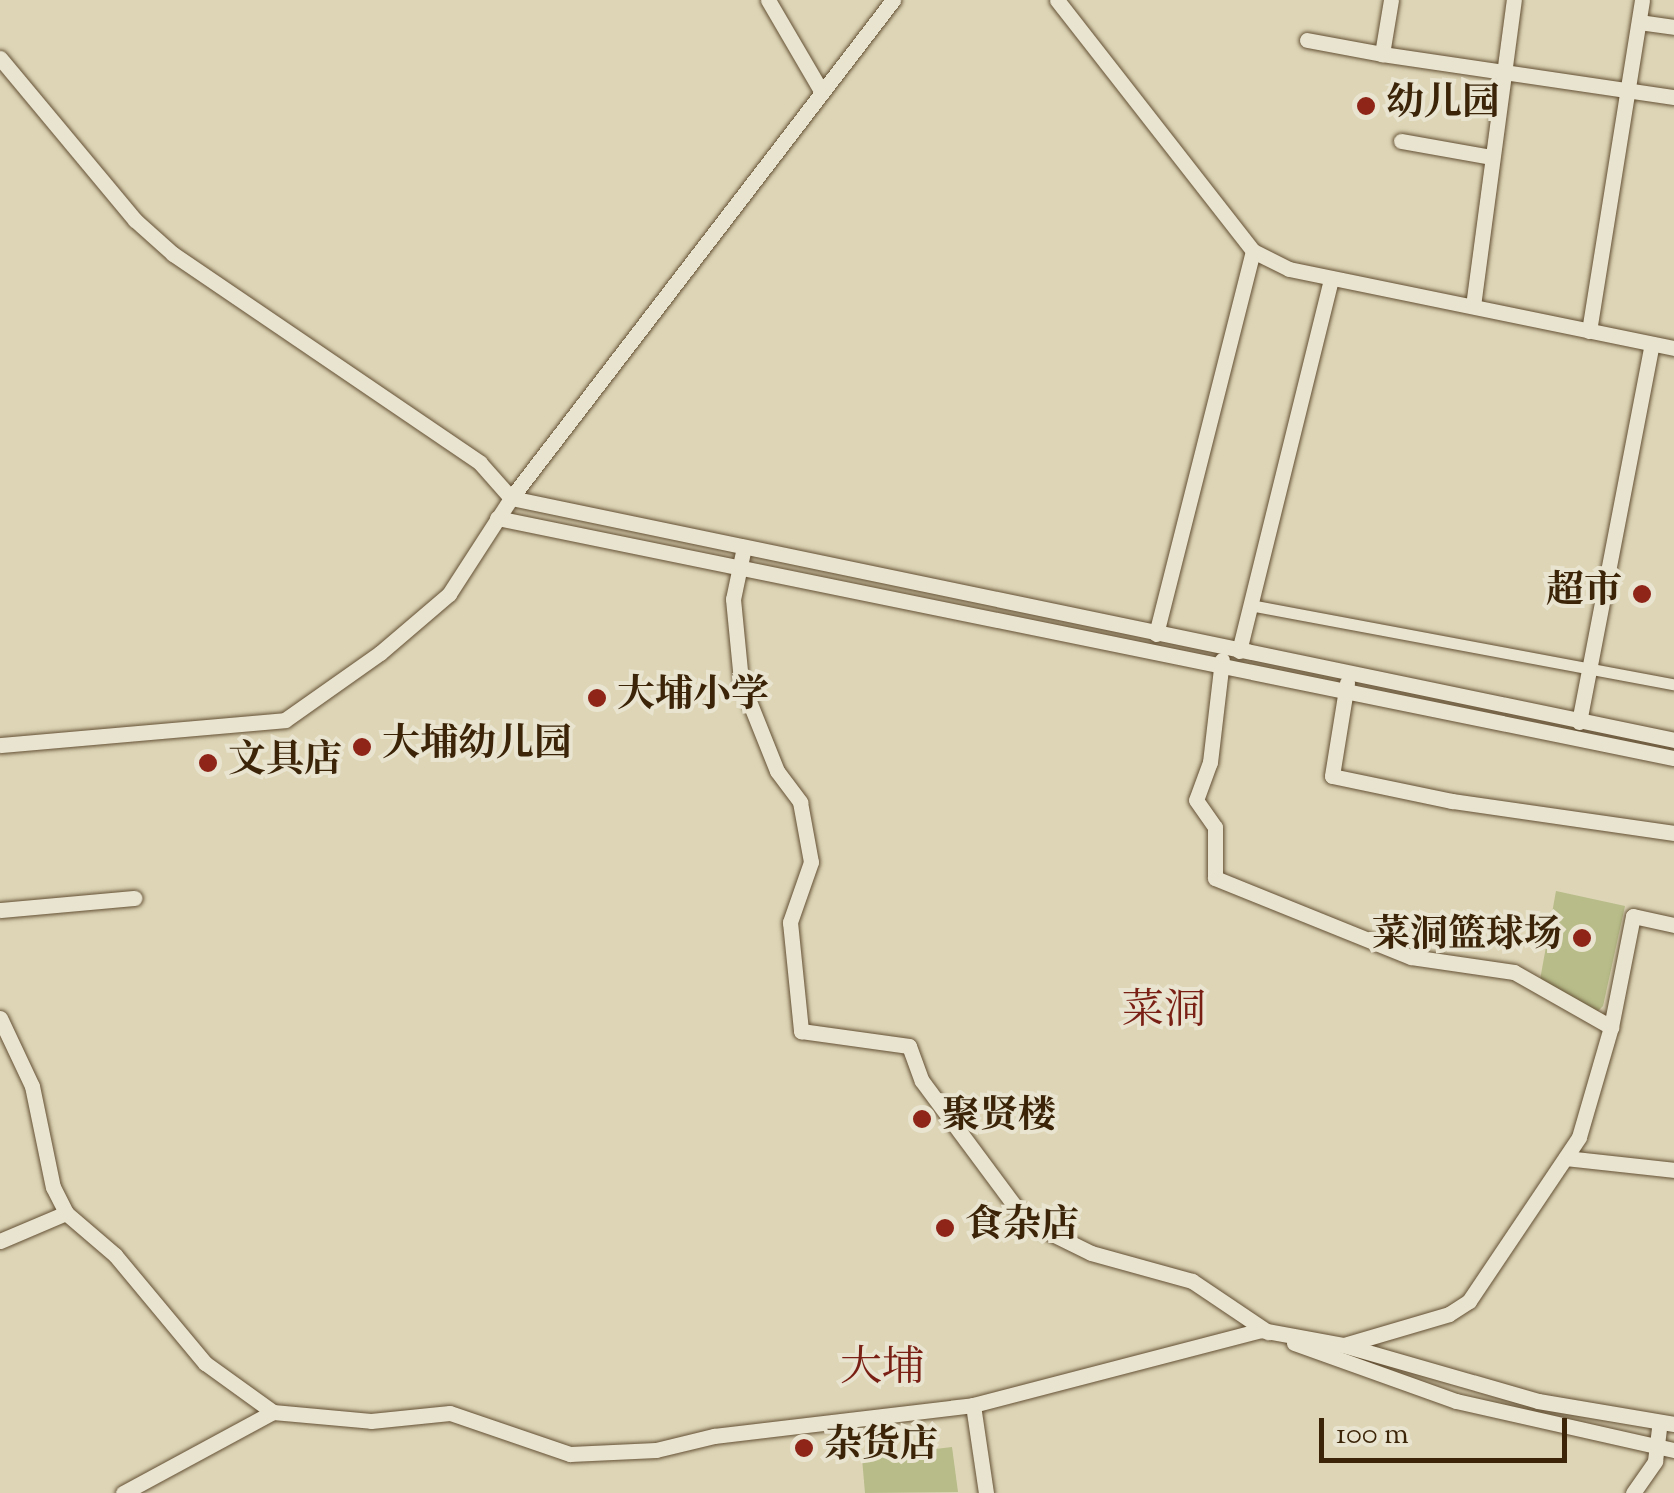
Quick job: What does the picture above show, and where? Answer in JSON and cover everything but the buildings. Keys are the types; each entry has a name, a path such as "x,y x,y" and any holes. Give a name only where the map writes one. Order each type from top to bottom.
{"street":[{"path":"768,0 820,89"},
{"path":"0,745 284,720 380,653 450,594 511,498 820,89 894,0"},
{"path":"1057,0 1253,251 1331,278 1674,348"},
{"path":"1382,54 1391,0"},
{"path":"1473,306 1514,0"},
{"path":"1589,331 1642,0"},
{"path":"1639,22 1674,27"},
{"path":"1307,40 1674,97"},
{"path":"0,58 135,220 174,254 480,463 511,498 1674,740"},
{"path":"1401,141 1492,157"},
{"path":"1156,634 1253,251"},
{"path":"1331,278 1250,605 1222,666 1210,762 1196,800 1214,827 1214,878 1412,957 1514,972 1611,1027"},
{"path":"1579,722 1652,344"},
{"path":"498,518 738,572 1674,758"},
{"path":"744,547 733,599 742,681 777,771 800,802 810,851 808,883 790,922 801,1030 909,1046 922,1081 1026,1220 1062,1242 1192,1281 1261,1330 1506,1393 1667,1423 1666,1449 1634,1493"},
{"path":"1250,605 1674,684"},
{"path":"1349,674 1332,776 1452,801 1674,833"},
{"path":"0,910 134,898"},
{"path":"1341,1353 1466,1305 1566,1158 1589,1112 1633,916 1674,925"},
{"path":"0,1018 32,1086 53,1187 66,1213 114,1255 205,1363 273,1412 371,1421 450,1413 575,1454 656,1450 714,1436 973,1405 1261,1330"},
{"path":"1566,1158 1674,1170"},
{"path":"0,1241 66,1213"},
{"path":"1341,1353 1504,1415 1666,1449"},
{"path":"973,1405 986,1493"},
{"path":"124,1493 273,1412"}],"green space":[{"name":"菜洞篮球场","path":"1556,891 1625,906 1603,1006 1595,1014 1540,980"},
{"path":"952,1447 958,1492 865,1493 862,1458"}],"place":[{"name":"幼儿园","path":"1366,106"},
{"name":"超市","path":"1642,594"},
{"name":"大埔小学","path":"597,698"},
{"name":"大埔幼儿园","path":"362,747"},
{"name":"文具店","path":"208,763"},
{"name":"菜洞篮球场","path":"1582,938"},
{"name":"聚贤楼","path":"922,1119"},
{"name":"食杂店","path":"945,1228"},
{"name":"杂货店","path":"804,1448"}],"district":[{"name":"菜洞","path":"1164,1013"},
{"name":"大埔","path":"882,1370"}]}
